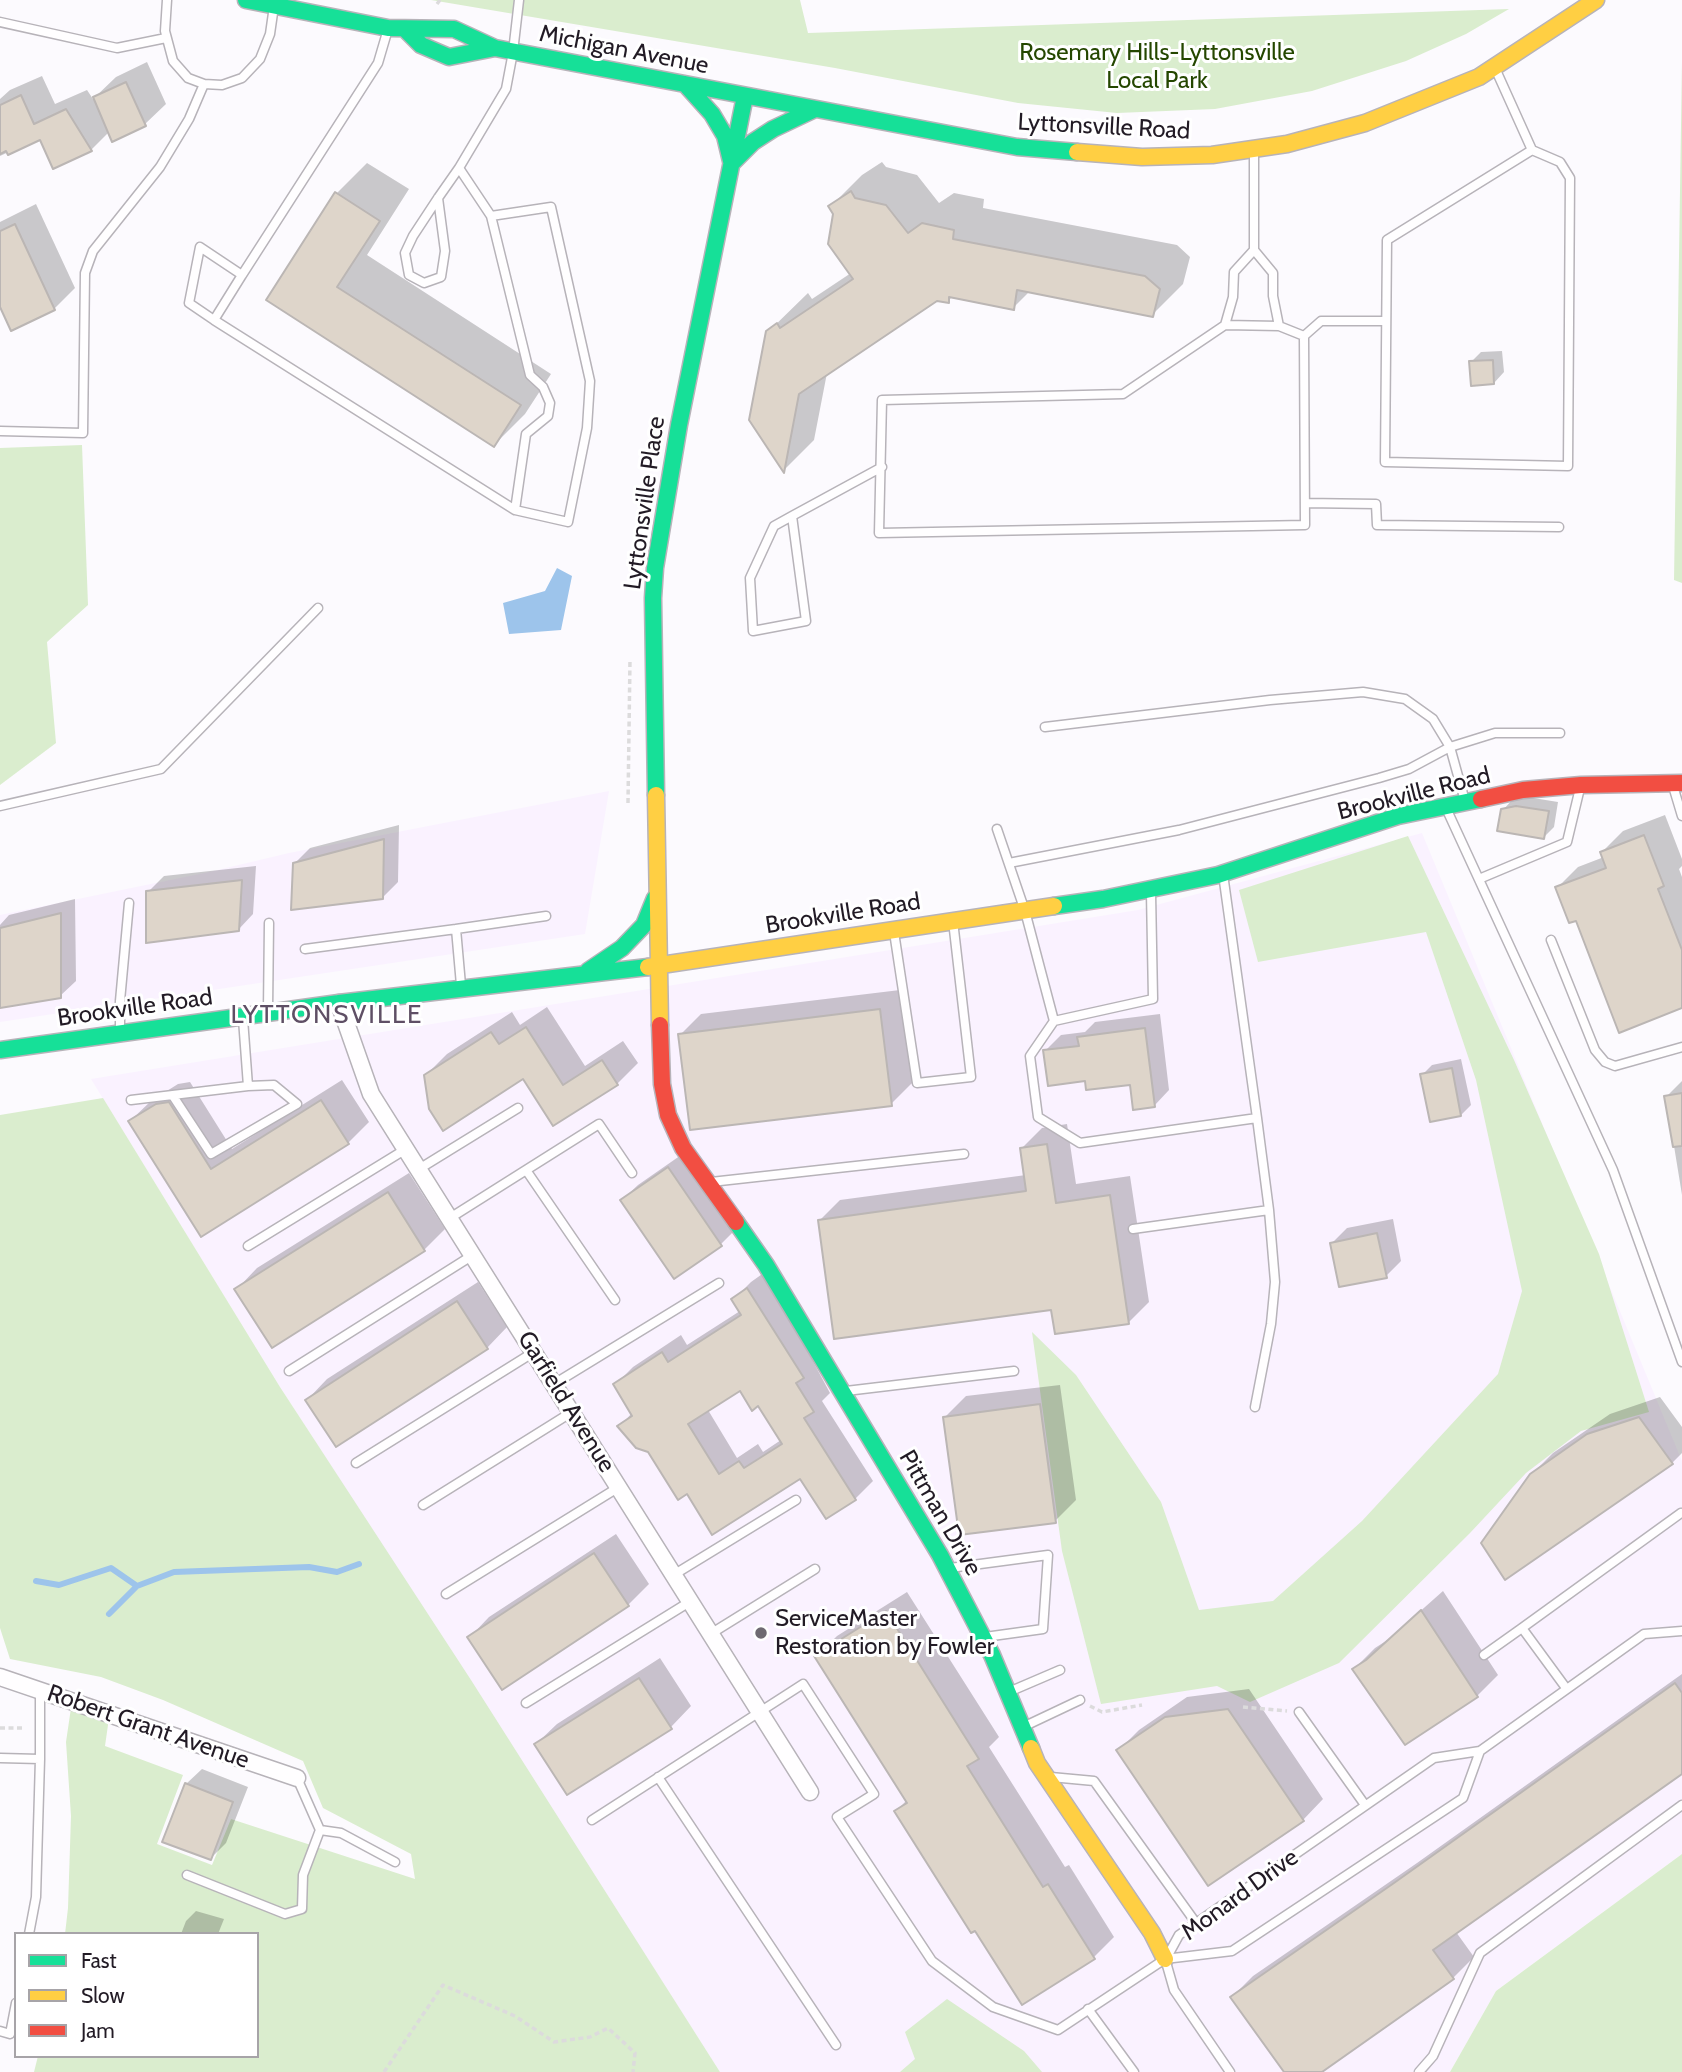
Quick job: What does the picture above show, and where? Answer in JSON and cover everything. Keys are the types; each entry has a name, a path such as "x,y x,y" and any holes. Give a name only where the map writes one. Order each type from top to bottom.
{"street":[{"name":"Michigan Avenue","path":"246,0 274,3 388,29 454,29 495,48 746,96"},
{"name":"Lyttonsville Road","path":"746,96 1017,147 1142,157 1212,155 1287,144 1365,123 1479,77 1596,0"},
{"name":"Michigan Avenue","path":"405,29 421,44 449,57 495,48"},
{"path":"685,84 712,114 725,136 732,163 762,136 815,109"},
{"name":"Lyttonsville Place","path":"658,966 653,598 655,568 679,425 746,96"},
{"name":"Brookville Road","path":"0,1050 339,1003 658,966 1025,911 1151,890 1223,874 1398,817 1523,790 1581,785 1677,783"},
{"path":"583,974 622,948 644,925 657,892"},
{"name":"Pittman Drive","path":"658,966 662,1084 667,1115 683,1148 766,1265 843,1391 947,1569 983,1638 1037,1763 1152,1933 1166,1959"},
{"name":"Garfield Avenue","path":"339,1003 371,1094 810,1792"},
{"name":"Robert Grant Avenue","path":"0,1677 297,1777"}],"lane":[{"path":"167,0 166,38 173,61 188,78 204,84 222,85 242,78 260,59 270,34 274,3"},
{"path":"439,198 445,251 440,277 424,283 409,275 405,253 506,89 519,0"},
{"path":"0,22 117,48 166,38"},
{"path":"214,320 378,63 388,29"},
{"path":"1495,68 1532,150 1560,162 1570,178 1568,466 1385,461 1387,240 1532,150"},
{"path":"0,431 83,433 85,272 93,251 160,167 189,119 204,84"},
{"path":"1254,149 1254,250 1273,273 1273,296 1279,326"},
{"path":"459,168 491,216 530,375 543,387 550,403 548,416 526,434 515,510"},
{"path":"242,275 200,247 189,303 515,510 568,522 587,428 590,381 551,207 491,216"},
{"path":"1225,325 1233,297 1234,272 1254,250"},
{"path":"1304,336 1279,326 1225,325 1123,394 882,400 879,533 1305,525 1304,336 1321,321 1385,321"},
{"path":"792,516 806,621 752,631 750,578 775,526 792,516 882,467"},
{"path":"1305,503 1376,504 1377,525 1559,527"},
{"path":"0,806 161,769 318,608"},
{"path":"1045,727 1363,692 1405,699 1433,719 1450,747 1466,804"},
{"path":"1009,863 1179,830 1379,778 1409,769 1450,747 1495,733 1560,733"},
{"path":"1677,783 1682,816"},
{"path":"1479,879 1567,842 1581,785"},
{"path":"1446,807 1613,1170 1682,1362"},
{"path":"997,829 1025,911 1054,1021"},
{"path":"1223,874 1269,1210 1275,1282 1271,1324 1255,1408"},
{"path":"1151,890 1153,999 1054,1021 1030,1056 1038,1117 1080,1143 1257,1118"},
{"path":"120,1034 120,1000 129,903"},
{"path":"305,949 545,916"},
{"path":"893,929 917,1083 971,1077 953,921"},
{"path":"268,1013 269,923"},
{"path":"456,929 461,988"},
{"path":"1551,940 1595,1051 1605,1062 1615,1066 1682,1046"},
{"path":"243,1016 248,1086"},
{"path":"131,1100 274,1085 297,1104 211,1154 173,1096"},
{"path":"419,1169 518,1108"},
{"path":"450,1218 599,1124 632,1173"},
{"path":"248,1246 406,1149"},
{"path":"708,1182 964,1154"},
{"path":"526,1170 615,1300"},
{"path":"1133,1229 1269,1210"},
{"path":"289,1371 473,1255"},
{"path":"554,1384 719,1283"},
{"path":"356,1463 534,1352"},
{"path":"843,1391 1014,1371"},
{"path":"423,1506 572,1412"},
{"path":"446,1594 619,1486"},
{"path":"675,1574 796,1500"},
{"path":"1484,1655 1681,1513"},
{"path":"947,1569 1048,1555 1043,1629 983,1638"},
{"path":"712,1633 815,1569"},
{"path":"526,1703 691,1601"},
{"path":"1522,1628 1566,1688"},
{"name":"Monard Drive","path":"1166,1959 1179,1935 1434,1759 1480,1751 1644,1634 1682,1631"},
{"path":"1008,1692 1060,1670"},
{"path":"592,1820 803,1684 874,1794 837,1817 932,1961 993,2007 1058,2030 1166,1959"},
{"path":"29,1932 36,1897 40,1690"},
{"path":"1022,1727 1080,1700"},
{"path":"1299,1712 1366,1805"},
{"name":"Monard Drive","path":"1166,1959 1232,1951 1463,1798 1480,1751"},
{"path":"0,1759 40,1759"},
{"path":"1046,1776 1094,1781 1196,1923"},
{"path":"187,1875 285,1914 302,1909 303,1875 320,1830 297,1777"},
{"path":"658,1777 836,2045"},
{"path":"1419,2072 1433,2056 1480,1954 1682,1805"},
{"path":"320,1830 341,1833 395,1862"},
{"name":"Pittman Drive","path":"1166,1959 1174,1990 1230,2072"},
{"path":"1088,2010 1134,2072"},
{"path":"0,2031 10,2034 14,2013"}],"path":[{"path":"628,803 629,673"},
{"path":"1080,1700 1102,1712 1142,1705"},
{"path":"1243,1707 1299,1712"},
{"path":"0,1728 23,1728"},
{"path":"384,2072 443,1985 514,2017 554,2042 590,2037 608,2028 635,2053 633,2072"}],"shaded area":[{"path":"609,791 585,934 0,1022 0,915 289,853"},
{"path":"1422,833 1682,1461 1682,1854 1496,1991 1450,2072 720,2072 280,1387 91,1079 1138,910"}],"green space":[{"name":"Rosemary Hills-Lyttonsville Local Park","path":"431,0 800,0 808,33 1509,9 1466,34 1406,61 1312,91 1215,109 1117,113 1018,103 835,68"},
{"path":"1682,61 1682,583 1674,580"},
{"path":"82,445 88,605 47,642 56,743 0,785 0,448"},
{"path":"1408,836 1514,1060 1599,1254 1649,1412 1581,1431 1526,1473 1470,1533 1339,1663 1250,1702 1217,1686 1101,1704 1062,1551 1032,1332 1076,1375 1161,1502 1199,1610 1273,1601 1362,1521 1498,1374 1522,1291 1476,1080 1426,932 1258,962 1239,890"},
{"path":"103,1098 280,1387 471,1680 720,2072 34,2072 38,2058 259,2058 259,1932 65,1932 71,1816 66,1742 71,1708 109,1718 105,1746 183,1775 157,1844 212,1865 231,1819 415,1879 411,1854 323,1808 303,1761 163,1700 101,1677 10,1659 0,1628 0,1115"},
{"path":"1682,1854 1682,2072 1450,2072 1496,1991"},
{"path":"947,1999 1024,2051 1042,2072 900,2072 915,2059 905,2032"}],"water":[{"path":"557,568 572,576 561,630 509,634 503,603 545,591"}],"building":[{"path":"126,82 146,126 112,142 93,97"},
{"path":"21,95 34,124 66,109 92,151 53,169 40,140 8,155 6,151 0,154 0,105"},
{"path":"851,191 855,198 886,205 908,233 922,223 954,230 953,239 1145,276 1160,289 1153,317 1017,290 1014,310 949,297 949,303 937,301 799,394 784,473 749,420 766,331 777,323 780,328 853,279 828,244 833,214 828,206"},
{"path":"335,192 380,221 337,287 521,405 494,447 266,300"},
{"path":"15,224 55,310 11,331 0,307 0,231"},
{"path":"1493,360 1494,384 1471,386 1469,361"},
{"path":"1516,806 1549,811 1544,839 1497,831 1501,809"},
{"path":"1644,835 1664,886 1658,889 1682,950 1682,1008 1619,1033 1576,921 1569,923 1555,887 1606,868 1600,852"},
{"path":"384,839 383,899 291,910 293,863"},
{"path":"242,880 239,931 146,943 146,891"},
{"path":"61,913 61,998 0,1008 0,928"},
{"path":"880,1009 892,1106 690,1130 678,1034"},
{"path":"526,1027 563,1085 602,1060 618,1085 553,1126 523,1079 443,1131 429,1109 424,1075 491,1032 499,1044"},
{"path":"1145,1028 1155,1107 1133,1110 1130,1085 1086,1090 1085,1081 1048,1086 1043,1050 1079,1046 1077,1037"},
{"path":"1452,1068 1461,1116 1430,1122 1420,1074"},
{"path":"1682,1093 1682,1146 1673,1147 1664,1096"},
{"path":"321,1100 349,1144 201,1237 128,1121 156,1104 169,1102 211,1169"},
{"path":"1047,1144 1056,1203 1110,1195 1129,1324 1055,1334 1051,1310 834,1339 818,1220 1026,1191 1020,1148"},
{"path":"668,1167 722,1246 674,1279 620,1200"},
{"path":"388,1192 425,1251 272,1348 234,1289"},
{"path":"1377,1233 1387,1278 1339,1287 1330,1243"},
{"path":"747,1288 804,1378 796,1383 814,1412 804,1418 856,1500 826,1519 800,1479 712,1535 687,1494 678,1500 648,1452 636,1448 617,1426 632,1416 613,1384 662,1352 668,1362 741,1315 731,1299","holes":["740,1391 752,1411 758,1406 782,1444 744,1468 739,1461 719,1474 688,1424"]},
{"path":"457,1301 488,1349 336,1447 305,1400"},
{"path":"1040,1404 1056,1523 959,1535 943,1417"},
{"path":"1639,1417 1673,1464 1505,1580 1481,1543 1530,1474 1587,1434"},
{"path":"594,1553 629,1606 502,1690 467,1637"},
{"path":"1421,1610 1478,1697 1405,1745 1352,1669 1366,1660"},
{"path":"886,1611 979,1759 967,1766 1043,1887 1048,1884 1095,1959 1022,2005 975,1931 971,1933 894,1811 907,1803 814,1656"},
{"path":"639,1678 672,1729 567,1795 534,1744"},
{"path":"1675,1683 1682,1693 1682,1774 1433,1950 1454,1979 1322,2072 1284,2072 1230,1997"},
{"path":"1228,1709 1304,1821 1208,1886 1116,1750 1165,1717"},
{"path":"185,1783 233,1802 211,1860 162,1842"}],"waterway":[{"path":"109,1614 137,1586 174,1572 309,1567 337,1572 359,1564"},
{"path":"36,1581 59,1585 111,1568 137,1586"}],"traffic: fast":[{"path":"246,0 388,28 454,29 495,48 1017,147 1077,152"},
{"path":"405,29 421,45 449,57 495,48"},
{"path":"685,84 712,114 725,136 731,161"},
{"path":"656,795 653,598 655,568 679,425 745,96"},
{"path":"732,163 753,142 815,109"},
{"path":"1054,906 1103,899 1218,875 1398,816 1481,799"},
{"path":"588,971 622,948 644,925 655,898"},
{"path":"0,1050 339,1003 648,967"},
{"path":"736,1222 766,1265 940,1555 992,1655 1031,1748"}],"traffic: slow":[{"path":"1077,152 1142,157 1212,155 1287,144 1365,123 1479,77 1596,0"},
{"path":"656,795 660,1025"},
{"path":"648,967 1054,906"},
{"path":"1031,1748 1037,1763 1152,1933 1165,1959"}],"traffic: jam":[{"path":"1481,799 1523,790 1581,785 1682,783"},
{"path":"660,1025 662,1084 668,1115 683,1148 736,1222"}],"place":[{"name":"ServiceMaster Restoration by Fowler","path":"761,1633"}],"district":[{"name":"LYTTONSVILLE","path":"327,1015"}]}
